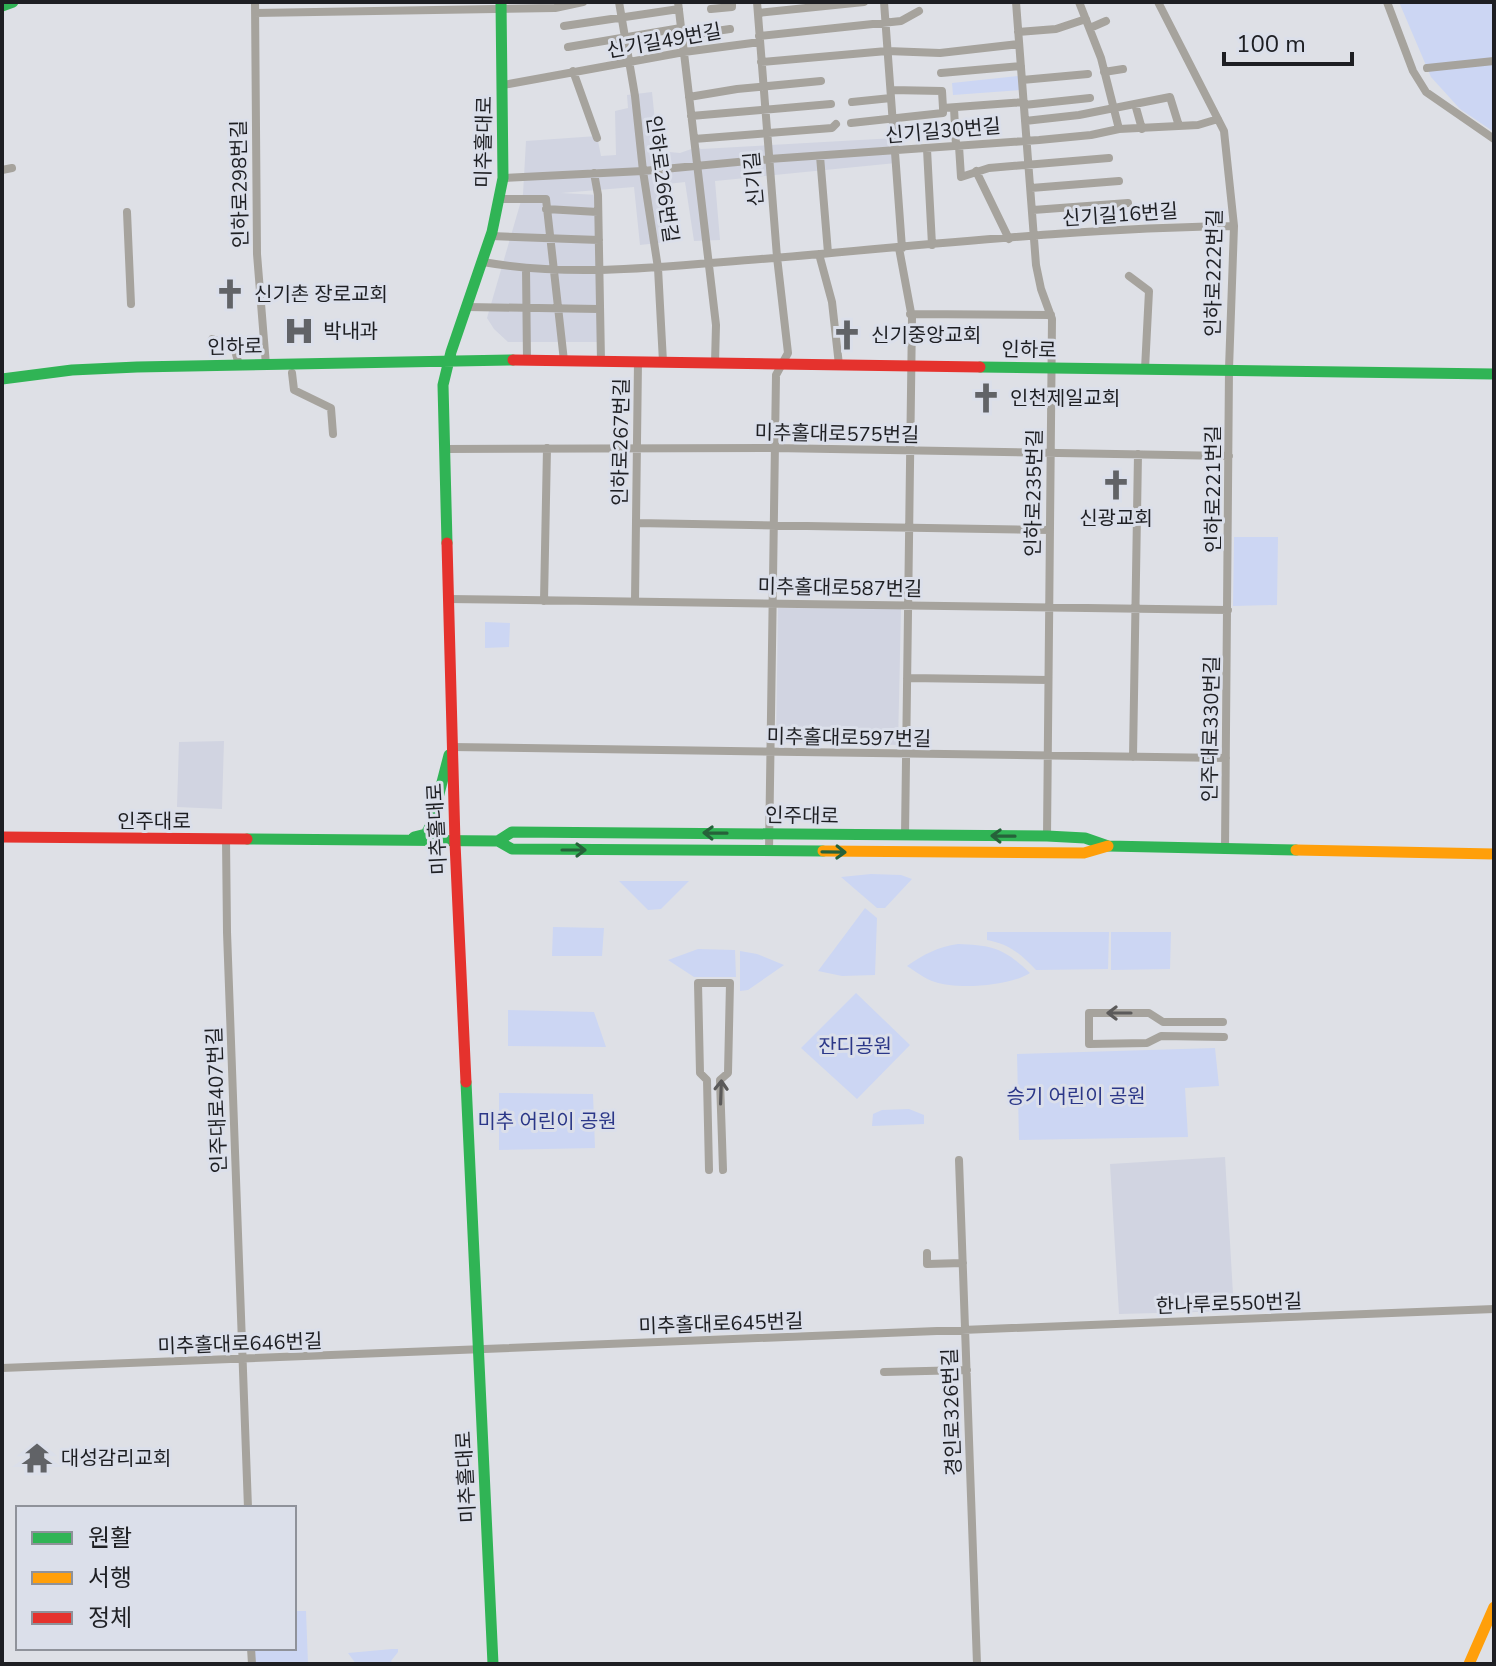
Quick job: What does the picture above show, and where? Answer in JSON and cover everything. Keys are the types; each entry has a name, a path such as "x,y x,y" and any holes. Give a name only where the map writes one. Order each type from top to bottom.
{"main road":[{"path":"2,6 13,2"},
{"name":"미추홀대로","path":"493,1664 451,747 443,385 446,362 483,262 500,199 503,178 501,6"},
{"name":"인하로","path":"2,379 72,370 527,361 911,366 1052,374 1229,369 1494,374"},
{"path":"392,841 426,834 451,747"},
{"name":"인주대로","path":"2,837 455,843 498,841 512,832 1047,836 1085,838 1108,846 1494,854"},
{"name":"인주대로","path":"498,841 512,849 1084,853 1108,846"},
{"path":"1469,1664 1494,1607"}],"street":[{"name":"인하로298번길","path":"255,2 257,254 266,365"},
{"path":"255,13 370,7 555,8 583,2"},
{"name":"인하로266번길","path":"619,2 658,268 663,362"},
{"path":"711,9 732,7 732,2"},
{"name":"신기길","path":"757,2 777,257 788,353 782,364"},
{"path":"758,13 864,2"},
{"path":"884,2 900,248 910,314 905,835"},
{"name":"인하로235번길","path":"1016,2 1036,265 1051,315 1047,836"},
{"path":"1079,2 1104,72 1119,129"},
{"name":"인하로222번길","path":"1158,2 1224,131 1234,226 1229,369"},
{"path":"1387,2 1413,71 1426,92 1494,139"},
{"path":"564,26 678,5 716,325 715,363"},
{"name":"신기길49번길","path":"503,85 760,39 901,21 919,11"},
{"path":"1018,32 1106,21"},
{"path":"568,47 625,38 730,29"},
{"path":"761,62 887,51 940,53 1019,44"},
{"path":"1427,68 1494,61"},
{"path":"941,73 1021,66"},
{"path":"1104,72 1123,69"},
{"path":"573,71 597,138"},
{"path":"1022,80 1088,74"},
{"path":"689,97 821,81"},
{"path":"851,123 943,113 942,91 891,94 852,102"},
{"path":"1025,121 1079,115 1170,97 1179,126"},
{"path":"943,108 1090,98"},
{"path":"691,116 831,104"},
{"path":"1135,104 1142,129"},
{"path":"954,108 961,177 976,171 1109,158"},
{"name":"신기길30번길","path":"696,165 1091,135 1119,129 1179,126 1218,119"},
{"path":"694,139 832,128 836,124"},
{"path":"927,149 932,245"},
{"path":"820,156 823,254 836,324 839,365"},
{"name":"미추홀대로","path":"503,178 643,171 696,165"},
{"path":"976,171 1009,239"},
{"path":"594,173 598,212 601,361"},
{"path":"1031,188 1119,181"},
{"path":"500,199 546,199 564,361"},
{"path":"1033,210 1128,203"},
{"path":"546,209 598,212"},
{"path":"127,212 131,304"},
{"name":"신기길16번길","path":"483,262 526,268 599,271 1148,228 1234,226"},
{"path":"491,236 599,240"},
{"path":"526,268 527,361"},
{"path":"1129,276 1149,291 1145,369"},
{"path":"467,307 599,309"},
{"path":"910,314 1051,315"},
{"path":"212,339 234,347 239,365"},
{"name":"인하로267번길","path":"635,601 638,362"},
{"path":"769,851 774,448 776,375 782,364"},
{"name":"인하로221번길","path":"1228,610 1229,369"},
{"path":"292,373 294,390 331,408 333,434"},
{"path":"544,601 547,448"},
{"name":"미추홀대로575번길","path":"444,449 774,448 1229,456"},
{"path":"1133,757 1138,454"},
{"name":"인하로267번길","path":"636,523 1050,530"},
{"name":"미추홀대로587번길","path":"448,599 1228,610"},
{"name":"인주대로330번길","path":"1225,850 1228,610"},
{"path":"907,678 1048,680"},
{"name":"미추홀대로597번길","path":"451,747 1226,758"},
{"name":"인주대로407번길","path":"226,839 248,1506"},
{"path":"709,1170 707,1080 700,1073 698,983 730,983 728,1073 720,1080 723,1170"},
{"path":"1223,1022 1163,1022 1149,1013 1089,1013 1089,1044 1147,1043 1161,1036 1224,1037"},
{"name":"경인로326번길","path":"959,1160 977,1664"},
{"path":"927,1253 927,1264 963,1263"},
{"name":"한나루로550번길","path":"965,1330 1494,1309"},
{"name":"미추홀대로645번길","path":"478,1350 965,1330"},
{"name":"미추홀대로646번길","path":"2,1368 478,1350"},
{"path":"884,1372 967,1370"}],"shaded area":[{"path":"652,92 658,151 680,153 697,147 895,138 896,163 715,181 720,240 694,241 685,182 659,185 667,242 640,245 634,187 561,193 598,195 597,342 508,342 487,318 523,194 526,141 597,136 601,156 616,155 615,111 628,108 627,95"},
{"path":"778,608 901,609 898,745 776,742"},
{"path":"224,741 222,809 177,807 179,742"},
{"path":"1225,1157 1234,1311 1119,1314 1110,1164"}],"green space":[{"path":"1399,2 1494,2 1494,132 1460,109 1431,77"},
{"path":"1019,76 1020,90 953,95 952,83"},
{"path":"1234,537 1278,537 1277,605 1233,606"},
{"path":"485,622 510,623 509,647 485,648"},
{"path":"901,875 912,879 885,908 877,908 841,877"},
{"path":"619,881 689,881 661,909 648,910"},
{"path":"865,908 877,918 875,975 842,976 818,971"},
{"path":"553,927 604,928 602,956 552,956"},
{"path":"987,932 1109,932 1108,969 1036,970 1014,950 987,940"},
{"path":"1111,932 1171,932 1170,969 1111,970"},
{"path":"958,944 998,950 1030,973 997,984 957,986 931,981 907,966 931,952"},
{"path":"698,949 735,950 736,977 694,977 668,960"},
{"path":"740,951 784,965 748,990 740,991"},
{"name":"잔디공원","path":"856,993 910,1045 857,1099 801,1048"},
{"path":"508,1010 594,1012 606,1047 508,1046"},
{"name":"승기 어린이 공원","path":"1215,1048 1219,1086 1185,1088 1188,1137 1019,1140 1017,1054"},
{"name":"미추 어린이 공원","path":"499,1093 593,1094 595,1148 499,1150"},
{"path":"909,1109 924,1115 924,1124 872,1126 873,1114 882,1110"},
{"path":"296,1611 306,1611 308,1664 254,1664 254,1650 296,1650"},
{"path":"398,1649 391,1661 393,1664 356,1664 348,1653"}],"traffic: fast":[{"path":"2,6 13,2"},
{"path":"447,543 443,385 451,352 492,232 503,178 501,2"},
{"path":"2,379 72,370 137,367 513,360"},
{"path":"980,367 1494,374"},
{"path":"414,837 426,834 431,825 449,755"},
{"path":"498,841 512,832 1047,836 1085,838 1108,846 1296,850"},
{"path":"247,839 498,841 512,849 823,851"},
{"path":"466,1082 493,1664"}],"traffic: slow":[{"path":"823,851 1084,853 1108,846"},
{"path":"1296,850 1494,854"},
{"path":"1469,1664 1494,1607"}],"traffic: jam":[{"path":"513,360 980,367"},
{"path":"447,543 455,843 466,1082"},
{"path":"2,837 247,839"}],"place":[{"name":"신기촌 장로교회","path":"230,294"},
{"name":"박내과","path":"299,331"},
{"name":"신기중앙교회","path":"847,335"},
{"name":"인천제일교회","path":"986,398"},
{"name":"신광교회","path":"1116,485"},
{"name":"대성감리교회","path":"37,1458"}]}
